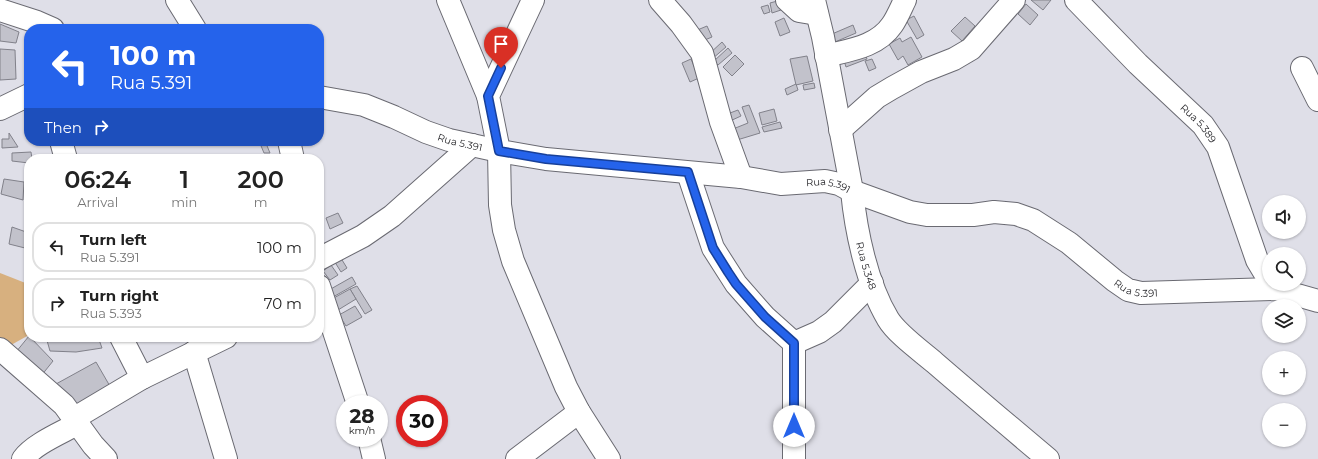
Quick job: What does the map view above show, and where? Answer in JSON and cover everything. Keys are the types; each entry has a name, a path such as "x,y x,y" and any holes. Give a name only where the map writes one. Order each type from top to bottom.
{"street":[{"path":"177,0 192,24"},
{"path":"448,0 488,96 499,151 500,205 504,230 513,261 566,387 579,412 609,459"},
{"path":"488,96 533,0"},
{"path":"660,0 702,53 721,122 741,177"},
{"path":"787,0 799,11 815,7"},
{"path":"826,56 865,46 880,38 892,25 905,0"},
{"path":"840,130 877,97 921,72 954,59 967,51 1014,0"},
{"name":"Rua 5.389","path":"1076,0 1138,64 1203,125 1218,147 1257,260 1262,268"},
{"name":"Rua 5.348","path":"815,7 852,191 854,214 872,283 889,320 898,330 1048,459"},
{"path":"0,10 35,24"},
{"path":"1302,68 1318,100"},
{"path":"0,111 24,98"},
{"name":"Rua 5.391","path":"324,98 364,105 426,132 449,140 546,159 741,177 781,184 825,181 839,184 852,191 910,212 927,215 973,215 994,212 1016,214 1033,220 1069,243 1128,290 1141,293 1262,285"},
{"path":"324,256 363,236 392,216 472,145"},
{"path":"688,172 713,248 736,284 765,317 794,343 794,459"},
{"path":"794,343 819,332 833,322 872,283"},
{"name":"Rua 5.391","path":"1291,291 1318,301"},
{"path":"324,305 355,395"},
{"path":"124,342 142,378"},
{"path":"23,459 35,448 142,378 215,342"},
{"path":"0,349 64,405 93,445 106,459"},
{"path":"194,352 226,459"},
{"path":"517,459 579,412"},
{"path":"371,447 374,459"}],"shaded area":[{"path":"0,273 24,282 24,338 11,345 0,338"}],"building":[{"path":"781,0 784,9 772,13 770,3"},
{"path":"1031,0 1051,0 1043,10"},
{"path":"1026,4 1038,15 1030,25 1018,14"},
{"path":"768,5 770,12 764,14 761,7"},
{"path":"914,16 924,35 917,39 906,20"},
{"path":"965,17 975,26 962,41 951,31"},
{"path":"784,18 790,32 780,36 775,22"},
{"path":"0,24 19,32 16,43 0,41"},
{"path":"853,25 856,33 835,42 832,34"},
{"path":"707,26 712,37 700,42 695,31"},
{"path":"911,37 922,57 908,65 903,56 898,60 889,44 900,38 902,42"},
{"path":"722,42 726,47 712,59 708,55"},
{"path":"728,48 732,53 718,65 714,61"},
{"path":"0,49 15,50 16,79 0,80"},
{"path":"864,50 867,59 846,67 843,57"},
{"path":"735,55 744,64 732,76 723,67"},
{"path":"807,56 813,81 796,85 790,59"},
{"path":"691,59 699,78 690,82 682,63"},
{"path":"872,59 876,68 869,71 865,61"},
{"path":"814,83 815,88 804,90 803,85"},
{"path":"796,84 798,90 787,95 785,89"},
{"path":"749,105 760,133 737,140 733,129 748,123 742,107"},
{"path":"774,109 777,121 762,125 759,113"},
{"path":"738,110 741,116 730,121 730,113"},
{"path":"780,122 782,128 764,132 762,127"},
{"path":"9,133 18,147 2,148 2,139 9,139"},
{"path":"261,146 267,146 270,153 264,153"},
{"path":"31,152 31,154 24,154 24,162 12,161 12,153"},
{"path":"4,179 24,182 23,200 1,194"},
{"path":"338,213 343,223 330,229 326,218"},
{"path":"12,227 24,231 24,248 9,244"},
{"path":"339,255 347,268 341,272 333,259"},
{"path":"331,265 338,275 330,280 324,270"},
{"path":"352,277 356,284 333,297 329,290"},
{"path":"357,286 372,310 365,314 350,289"},
{"path":"350,289 356,299 338,310 332,299"},
{"path":"355,306 362,317 346,326 339,315"},
{"path":"24,342 35,342 53,361 41,376 16,352"},
{"path":"47,342 100,342 102,348 76,352 50,351"},
{"path":"96,362 111,388 73,411 56,384"}],"route":[{"path":"501,68 488,96 499,151 546,159 688,172 713,248 736,284 765,317 794,343 794,426"}]}
